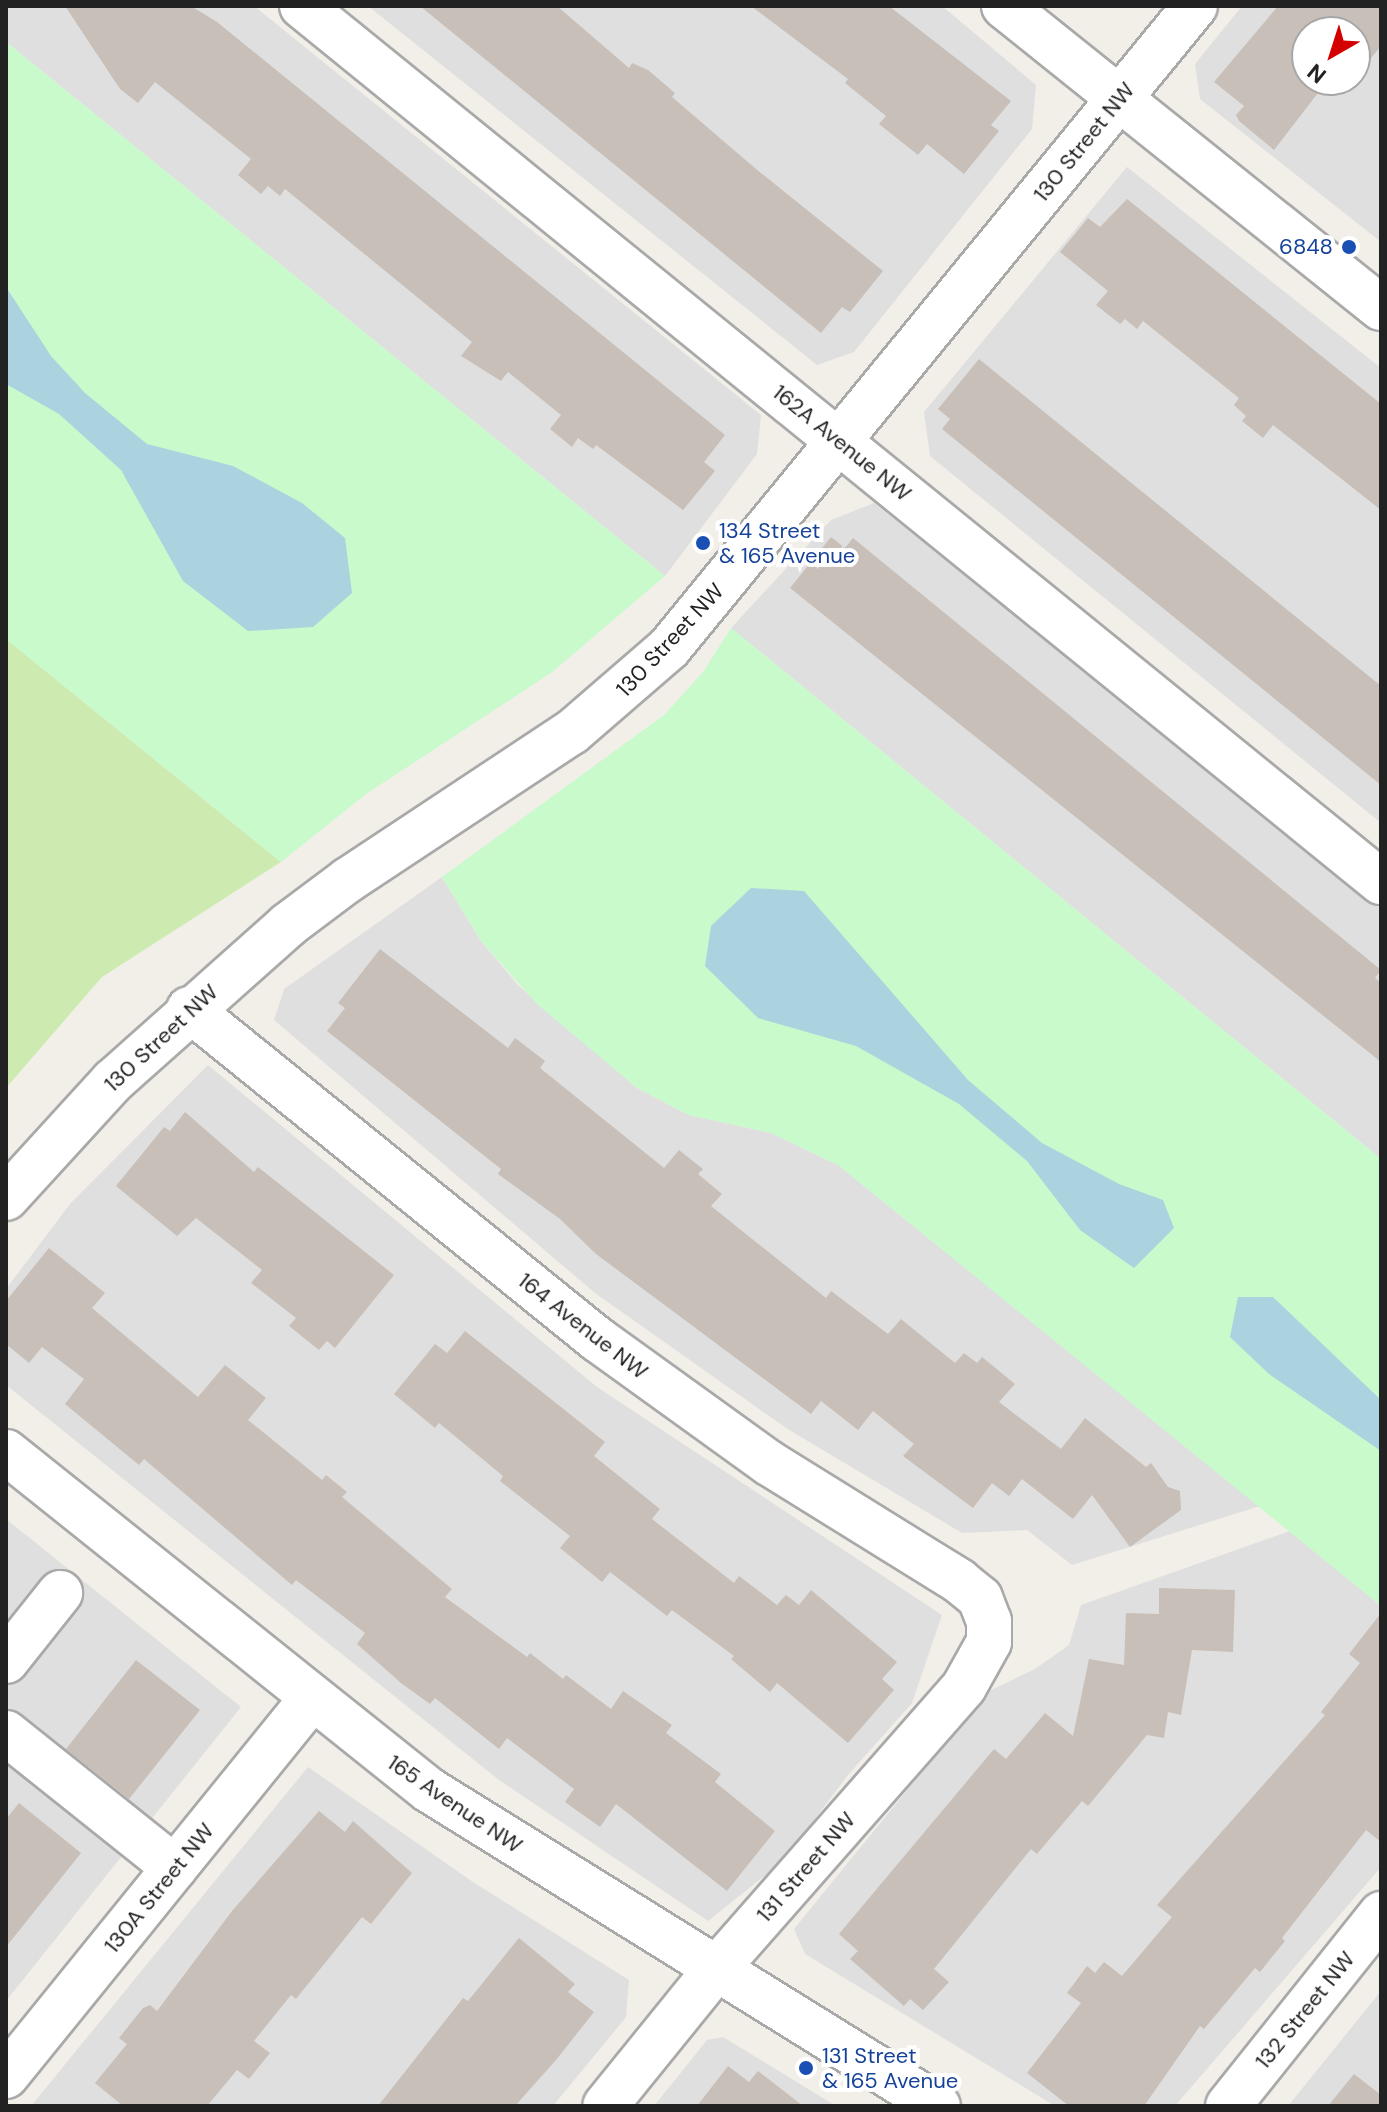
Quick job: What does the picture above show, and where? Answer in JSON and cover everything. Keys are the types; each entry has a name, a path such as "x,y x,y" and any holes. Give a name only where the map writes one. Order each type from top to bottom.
{"street":[{"name":"162A Avenue NW","path":"302,6 1381,882"},
{"path":"1004,6 1381,308"},
{"name":"130 Street NW","path":"6,1198 113,1081 189,1009 348,880 572,732 625,691 713,597 1195,6"},
{"name":"164 Avenue NW","path":"189,1009 597,1339 769,1463 959,1581 980,1598 989,1621"},
{"name":"165 Avenue NW","path":"6,1452 311,1700 440,1798 938,2106"},
{"path":"6,1661 60,1593"},
{"name":"131 Street NW","path":"605,2106 716,1969 964,1687 989,1642 989,1621"},
{"name":"130A Street NW","path":"6,2076 311,1700"},
{"path":"6,1733 175,1868"},
{"name":"132 Street NW","path":"1228,2106 1381,1914"}],"shaded area":[{"path":"6,6 254,6 761,415 757,454 665,576 6,42"},
{"path":"368,6 942,6 1036,85 1032,129 854,352 817,365"},
{"path":"1242,6 1381,6 1381,242 1200,99 1195,64"},
{"path":"1127,167 1381,368 1381,823 930,456 924,412"},
{"path":"874,503 1381,907 1381,1159 731,628 831,520"},
{"path":"442,877 481,941 518,985 637,1088 689,1115 771,1133 838,1165 1260,1506 1072,1565 1027,1530 962,1533 786,1428 595,1293 274,1020 284,989"},
{"path":"208,1065 597,1387 942,1615 912,1703 848,1775 782,1862 708,1921 499,1780 6,1385 6,1289 70,1204"},
{"path":"6,1519 241,1707 6,2001"},
{"path":"1290,1531 1381,1606 1381,1867 1175,2106 1055,2106 805,1954 794,1929 987,1692 1035,1669 1069,1645 1081,1605"},
{"path":"308,1767 473,1882 629,1980 626,2017 553,2106 31,2106"},
{"path":"1381,1991 1381,2106 1288,2106"},
{"path":"723,2037 836,2106 654,2106 707,2040"}],"green space":[{"path":"6,42 665,576 551,673 366,794 281,862 6,639"},
{"path":"731,628 1381,1159 1381,1606 838,1165 771,1133 689,1115 637,1088 538,1005 481,941 442,877 664,715 703,672"},
{"path":"6,639 281,862 102,977 6,1088"}],"water":[{"path":"6,287 51,356 85,393 147,444 233,466 302,503 345,538 352,593 313,627 248,631 183,581 121,470 59,414 6,384"},
{"path":"751,888 804,891 968,1080 1042,1143 1119,1184 1163,1200 1174,1228 1134,1268 1080,1230 1027,1161 959,1104 856,1046 758,1018 705,966 711,926"},
{"path":"1238,1297 1273,1297 1381,1400 1381,1451 1269,1374 1230,1337"}],"building":[{"path":"65,6 191,6 217,22 725,435 704,462 715,471 683,510 596,445 593,449 578,438 572,447 550,429 561,415 508,372 501,381 461,356 472,342 285,189 280,196 268,186 261,194 238,175 251,159 155,82 138,103 120,89"},
{"path":"420,6 557,6 629,68 632,63 648,70 675,93 672,97 756,169 883,271 850,312 842,307 821,333"},
{"path":"751,6 889,6 1011,101 991,125 999,131 964,174 927,144 918,155 879,124 886,116 845,83 848,79"},
{"path":"1278,6 1381,6 1381,46 1371,58 1371,16 1291,16 1291,96 1316,96 1274,150 1239,121 1236,115 1244,106 1214,82"},
{"path":"1127,199 1381,404 1381,510 1273,425 1263,438 1242,421 1246,416 1234,405 1239,398 1143,321 1137,329 1125,319 1120,324 1096,305 1108,291 1060,252 1088,218 1100,227"},
{"path":"979,359 1381,686 1381,785 942,429 950,419 938,409"},
{"path":"831,537 845,548 853,538 1381,970 1375,978 1381,983 1381,1062 790,588"},
{"path":"380,949 508,1048 515,1038 545,1061 540,1068 664,1168 679,1150 703,1169 698,1174 722,1194 711,1206 826,1298 831,1291 888,1334 901,1319 955,1363 964,1353 977,1363 982,1357 1015,1384 999,1402 1061,1449 1085,1418 1146,1467 1151,1463 1168,1487 1180,1491 1181,1510 1130,1547 1092,1495 1073,1519 1022,1479 1009,1496 992,1483 973,1508 903,1456 914,1444 873,1411 858,1430 821,1401 811,1414 596,1254 560,1219 498,1174 501,1169 327,1031 345,1008 338,1003"},
{"path":"185,1112 254,1172 258,1167 394,1275 335,1348 327,1341 319,1350 289,1326 296,1318 251,1283 262,1270 196,1218 177,1236 116,1186 164,1127 170,1131"},
{"path":"49,1248 105,1293 92,1308 198,1397 225,1365 266,1398 248,1420 322,1480 326,1475 347,1492 342,1497 452,1589 445,1597 527,1657 530,1653 563,1679 566,1675 611,1709 623,1691 672,1725 666,1733 721,1774 715,1782 775,1831 727,1891 616,1804 600,1827 565,1802 574,1789 507,1738 499,1749 435,1698 430,1704 401,1683 357,1644 365,1633 296,1580 292,1585 144,1459 139,1465 65,1404 84,1379 42,1347 29,1363 6,1344 6,1301"},
{"path":"465,1331 605,1442 594,1456 660,1509 652,1519 734,1583 739,1576 777,1605 786,1595 799,1605 811,1590 897,1662 882,1679 894,1690 848,1743 777,1683 770,1692 731,1659 734,1656 672,1610 667,1616 610,1572 602,1582 560,1548 570,1536 500,1481 503,1476 439,1423 435,1428 394,1394 435,1344 447,1353"},
{"path":"1159,1588 1235,1590 1233,1652 1192,1650 1181,1715 1168,1712 1164,1738 1147,1735 1088,1806 1082,1801 1037,1854 1031,1849 934,1969 949,1982 923,2010 910,1999 904,2006 850,1959 858,1951 839,1934 994,1749 1006,1759 1045,1713 1073,1736 1089,1659 1124,1665 1126,1613 1159,1614"},
{"path":"1381,1613 1381,1842 1366,1830 1282,1938 1285,1941 1260,1972 1255,1968 1204,2029 1200,2026 1144,2106 1069,2106 1027,2073 1081,2003 1067,1993 1087,1966 1095,1973 1104,1962 1122,1976 1172,1917 1157,1905 1325,1715 1321,1712 1360,1663 1349,1654"},
{"path":"136,1660 200,1710 129,1799 66,1749"},
{"path":"19,1803 81,1853 6,1947 6,1819"},
{"path":"319,1811 345,1832 353,1821 412,1873 371,1924 362,1917 296,1999 291,1995 254,2041 270,2053 249,2079 237,2070 207,2106 123,2106 95,2083 127,2044 119,2038 143,2008 150,2005 157,2011 232,1911"},
{"path":"519,1938 575,1984 568,1992 594,2012 556,2060 515,2106 378,2106 463,1998 468,2001"},
{"path":"728,2066 749,2082 758,2071 803,2106 697,2106"},
{"path":"1354,2074 1381,2095 1381,2106 1328,2106"}],"place":[{"name":"6848","path":"1349,247"},
{"name":"134 Street & 165 Avenue","path":"703,543"},
{"name":"131 Street & 165 Avenue","path":"806,2068"}]}
